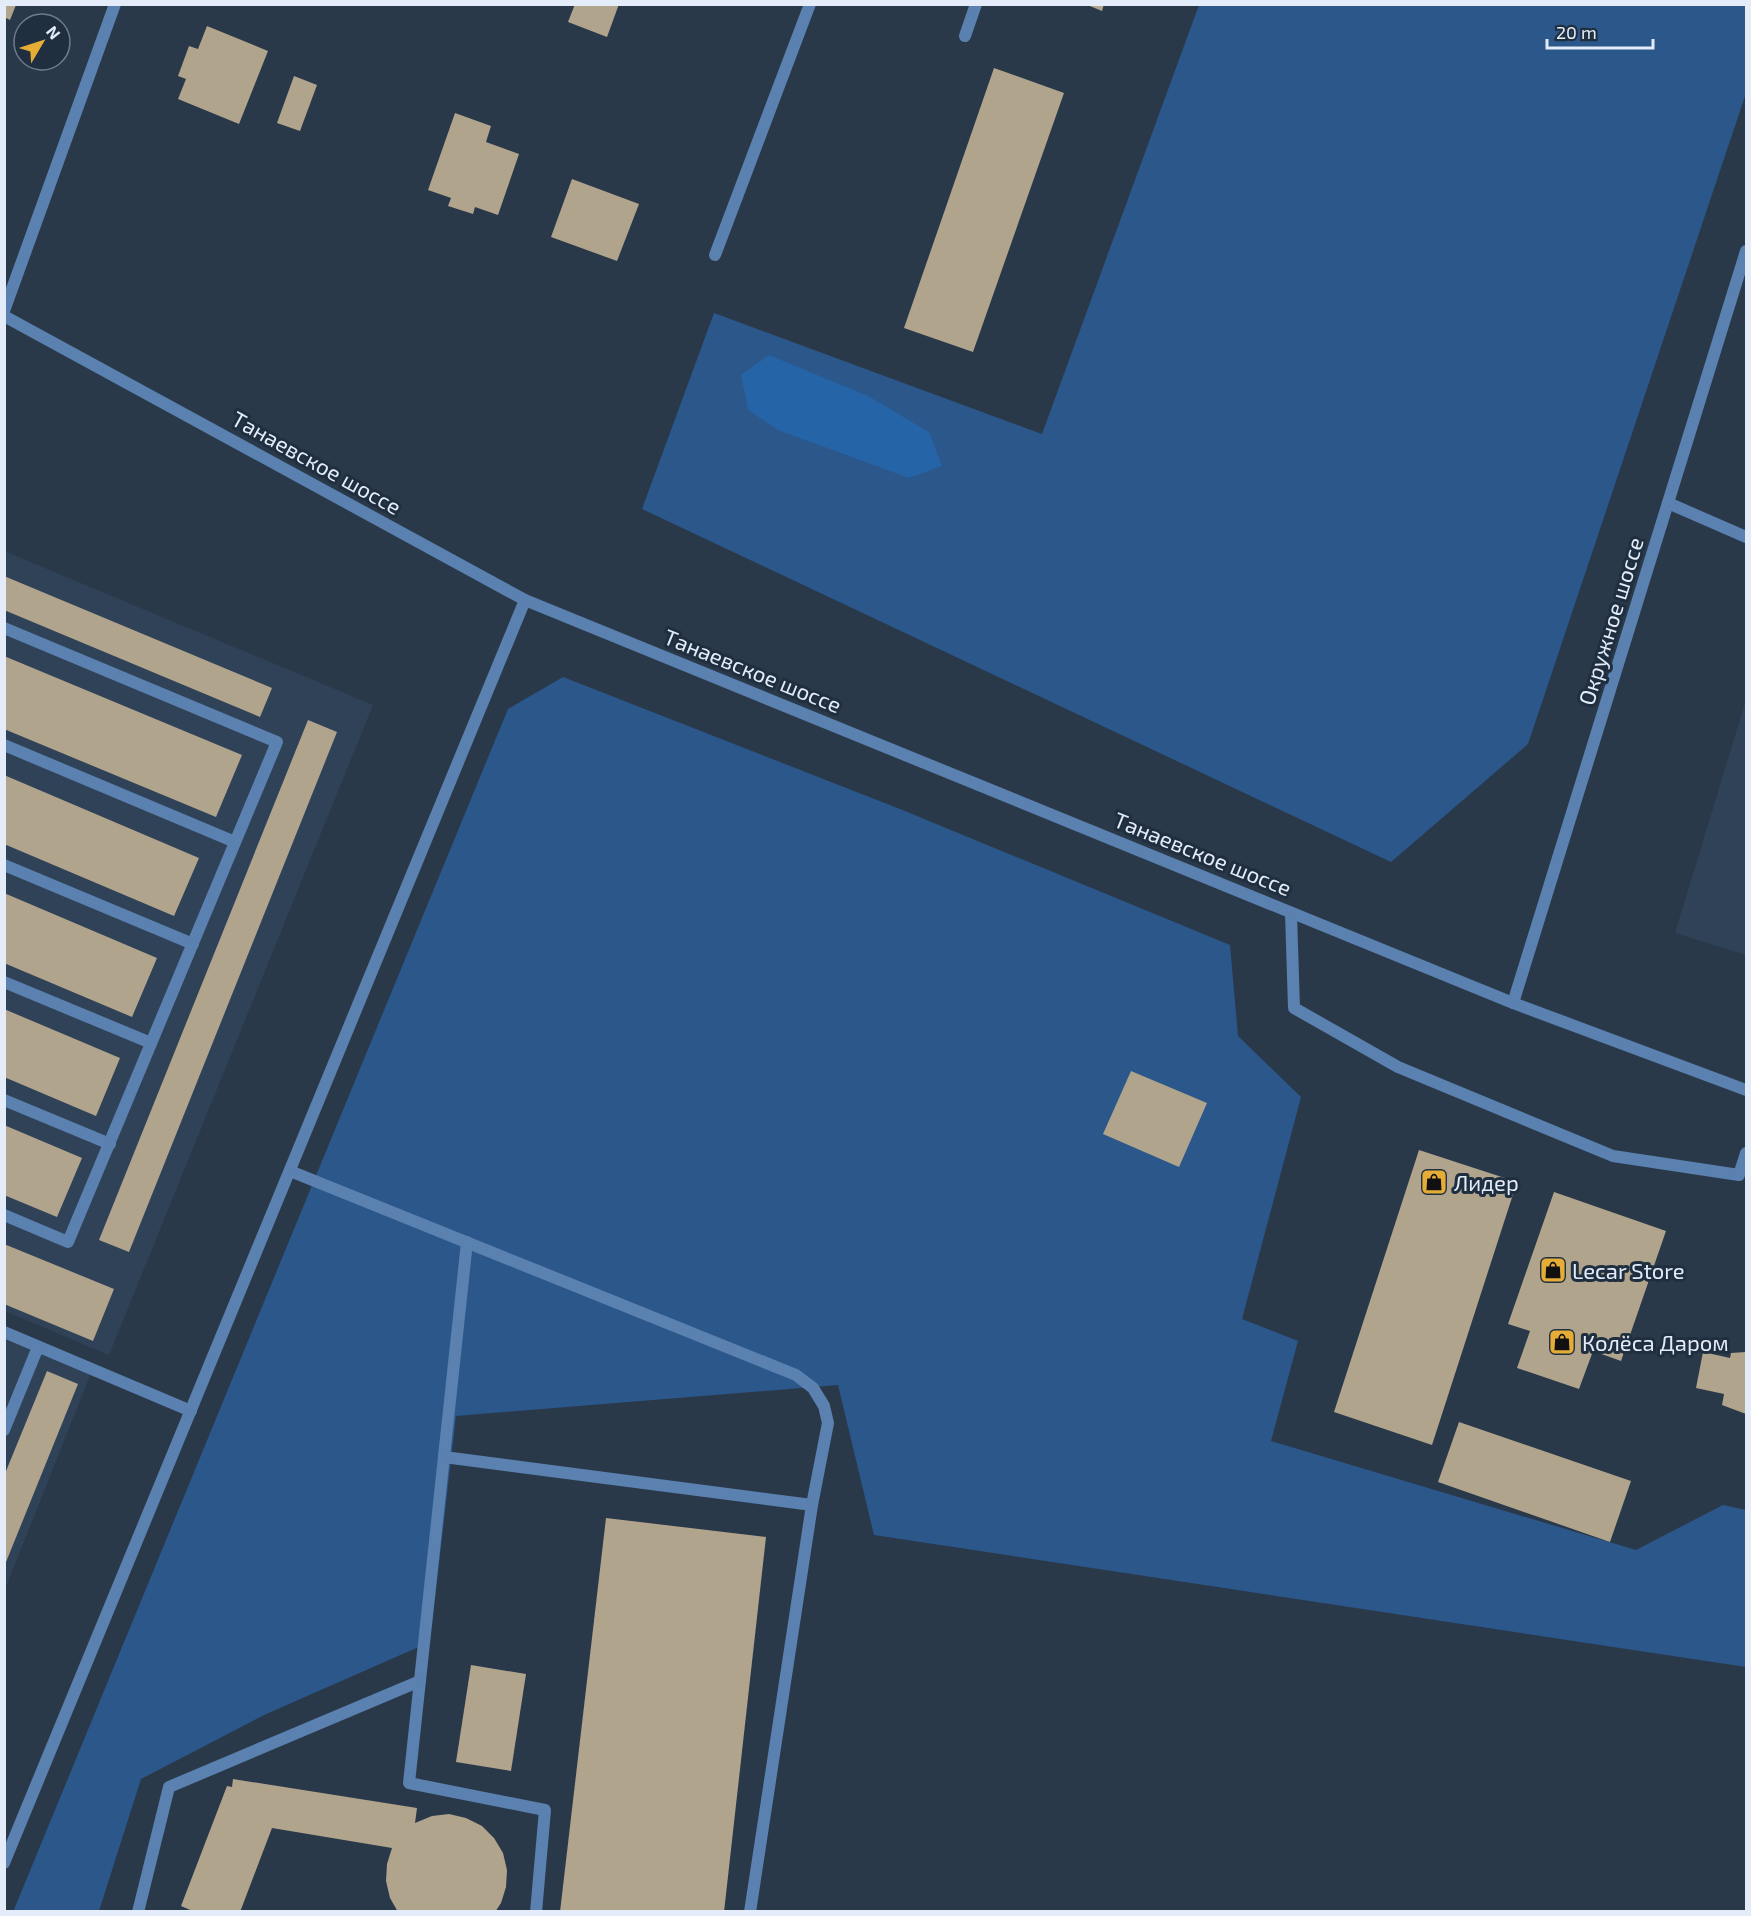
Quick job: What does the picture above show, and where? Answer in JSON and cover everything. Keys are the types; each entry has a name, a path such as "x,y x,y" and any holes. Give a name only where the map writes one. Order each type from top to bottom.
{"street":[{"path":"4,311 114,4"},
{"path":"715,255 810,4"},
{"path":"965,36 976,4"},
{"name":"Окружное шоссе","path":"1513,1003 1746,251"},
{"name":"Танаевское шоссе","path":"4,316 525,600 1513,1003 1746,1090"},
{"path":"1668,503 1746,537"},
{"path":"4,1863 525,600"},
{"path":"4,628 277,742 69,1242 4,1215"},
{"path":"4,745 236,842"},
{"path":"4,865 193,944"},
{"path":"1292,913 1294,1008 1398,1067 1613,1156 1739,1175 1746,1153"},
{"path":"4,982 152,1043"},
{"path":"4,1100 110,1144"},
{"path":"290,1171 796,1375 813,1388 824,1406 828,1423 812,1505 750,1911"},
{"path":"467,1242 409,1783 545,1810 536,1911"},
{"path":"4,1332 191,1411"},
{"path":"4,1430 38,1347"},
{"path":"444,1457 812,1505"},
{"path":"138,1911 169,1787 420,1681"}],"shaded area":[{"path":"1199,5 1746,5 1746,93 1528,744 1391,862 642,509 714,313 1042,434"},
{"path":"769,355 868,396 929,432 942,466 909,478 778,430 748,410 741,375"},
{"path":"4,551 373,705 109,1355 5,1311"},
{"path":"563,677 900,809 1230,945 1238,1036 1301,1097 1242,1319 1298,1341 1271,1441 1636,1550 1723,1505 1746,1510 1746,1667 874,1535 838,1385 456,1416 430,1642 264,1715 141,1779 99,1911 13,1912 508,709"},
{"path":"1746,700 1746,955 1675,933"},
{"path":"5,1338 91,1373 5,1589"}],"building":[{"path":"575,4 619,4 607,37 568,22"},
{"path":"1085,4 1104,4 1102,11"},
{"path":"4,5 16,5 10,20 4,17"},
{"path":"207,26 268,51 239,124 178,99 186,79 178,76 189,46 198,49"},
{"path":"994,68 1064,93 973,352 904,328"},
{"path":"294,76 317,85 300,131 277,123"},
{"path":"455,113 491,126 486,142 519,154 498,215 475,207 473,214 448,206 451,198 428,190"},
{"path":"572,179 639,204 617,261 551,237"},
{"path":"4,576 272,688 260,717 4,610"},
{"path":"4,656 242,755 216,817 4,729"},
{"path":"308,720 337,732 129,1252 99,1240"},
{"path":"4,775 199,858 174,916 4,844"},
{"path":"4,893 157,958 132,1017 4,963"},
{"path":"4,1009 120,1058 96,1116 4,1077"},
{"path":"1131,1071 1207,1103 1179,1167 1103,1134"},
{"path":"4,1125 82,1158 57,1217 4,1195"},
{"path":"1419,1150 1517,1182 1432,1445 1334,1412"},
{"path":"1554,1192 1666,1231 1621,1361 1593,1351 1579,1389 1517,1368 1530,1331 1508,1324"},
{"path":"4,1244 114,1289 93,1341 4,1304"},
{"path":"1703,1352 1730,1358 1731,1353 1746,1352 1746,1414 1722,1405 1724,1394 1696,1388"},
{"path":"47,1371 78,1384 4,1567 4,1476"},
{"path":"1459,1422 1631,1481 1610,1542 1438,1482"},
{"path":"606,1518 766,1537 724,1912 560,1912"},
{"path":"471,1665 526,1674 511,1771 456,1762"},
{"path":"233,1779 417,1808 415,1823 432,1816 449,1814 466,1818 482,1826 494,1838 503,1853 507,1870 506,1887 501,1903 495,1912 398,1912 390,1898 386,1881 387,1864 392,1848 272,1828 240,1912 195,1912 181,1906 227,1786 232,1787"}],"place":[{"name":"Лидер","path":"1434,1182"},
{"name":"Lecar Store","path":"1553,1270"},
{"name":"Колёса Даром","path":"1562,1342"}]}
